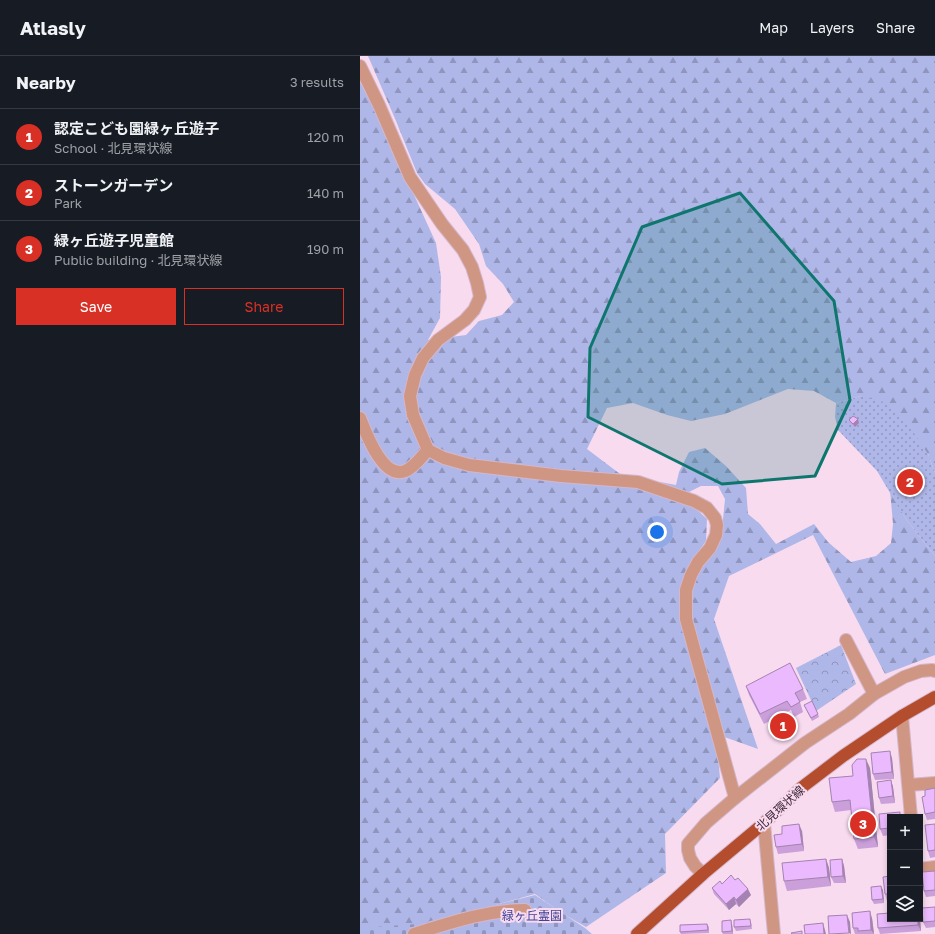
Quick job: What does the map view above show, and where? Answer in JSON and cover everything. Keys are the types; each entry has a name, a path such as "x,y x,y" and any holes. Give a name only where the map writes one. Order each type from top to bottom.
{"main road":[{"name":"北見環状線","path":"637,934 703,874 811,781 843,756 902,716 935,697"}],"street":[{"path":"360,66 410,177 442,224 462,250 472,267 478,283 480,297 474,310 465,320 438,340 423,358 415,374 410,396 413,415 428,450 444,458 469,465 561,476 638,482 694,501 707,508 716,518 716,535 710,548 698,562 686,590 686,619 735,798"},
{"path":"360,418 376,453 390,470 404,472 428,450"},
{"path":"846,640 874,694"},
{"path":"703,874 690,858 688,844 706,823 735,798 805,743 849,714 874,694 904,677 921,671 935,671"},
{"path":"902,716 912,814"},
{"path":"909,785 935,783"},
{"path":"764,823 774,934"},
{"path":"923,869 935,868"},
{"path":"414,934 471,918 508,910 524,910"}],"highlighted area":[{"path":"740,193 834,301 850,400 815,476 722,484 588,417 590,348 642,227"}],"green space":[{"path":"368,56 935,56 935,473 928,454 861,396 836,403 814,391 788,389 725,414 691,421 667,415 633,403 607,408 587,449 636,486 660,482 676,485 679,472 689,452 705,448 726,466 746,488 748,514 760,524 776,544 814,524 828,542 851,562 876,556 891,543 893,524 890,490 905,518 935,556 935,655 885,674 813,535 729,576 714,619 758,749 716,734 720,778 665,834 666,873 586,927 560,912 535,894 419,926 360,929 360,82 377,114 436,243 441,277 440,318 428,340 466,335 479,321 502,315 514,302 503,284 486,266 479,244 455,209 425,184 417,173","holes":["701,486 718,486 725,499 722,530 694,558 706,541 707,519 693,506 687,493"]},
{"path":"861,396 884,402 906,421 928,454 935,473 935,556 905,518 877,471 838,430 835,417 836,403"},
{"path":"841,645 856,684 816,711 796,668"},
{"name":"緑ヶ丘霊園","path":"535,895 592,934 360,934 360,928 418,924"}],"building":[{"path":"853,416 858,419 853,424 849,420"},
{"path":"790,663 803,689 795,693 800,702 791,707 787,701 760,714 746,686"},
{"path":"812,701 818,714 811,718 804,705"},
{"path":"890,751 892,772 873,774 871,753"},
{"path":"857,759 866,759 874,837 854,839 850,800 832,802 829,778 853,776 852,765"},
{"path":"891,780 893,796 879,798 877,782"},
{"path":"935,788 935,812 925,814 922,797 925,796 925,790"},
{"path":"900,812 900,814 887,814 887,828 880,829 879,814"},
{"path":"799,824 802,844 776,847 774,835 782,834 782,826"},
{"path":"935,824 935,850 928,851 925,825"},
{"path":"826,859 828,877 784,881 782,863"},
{"path":"842,859 843,876 831,877 830,860"},
{"path":"935,871 935,890 924,891 923,872"},
{"path":"731,875 735,880 738,878 748,889 736,900 734,897 726,904 712,888 720,881 722,884"},
{"path":"887,876 887,894 885,894 883,877"},
{"path":"881,886 883,899 872,900 871,887"},
{"path":"935,907 935,921 923,922 923,908"},
{"path":"870,911 871,930 858,931 858,928 853,928 852,913"},
{"path":"887,913 887,922 918,922 918,925 878,928 877,914"},
{"path":"847,915 849,933 829,934 828,916"},
{"path":"750,919 751,926 734,927 734,920"},
{"path":"731,920 732,931 722,932 722,921"},
{"path":"823,923 824,934 805,934 804,925"},
{"path":"707,924 708,930 680,932 680,925"},
{"path":"802,931 802,934 791,933"}],"place":[{"name":"ストーンガーデン","path":"910,482"},
{"name":"認定こども園緑ヶ丘遊子","path":"783,726"},
{"name":"緑ヶ丘遊子児童館","path":"863,824"}]}
